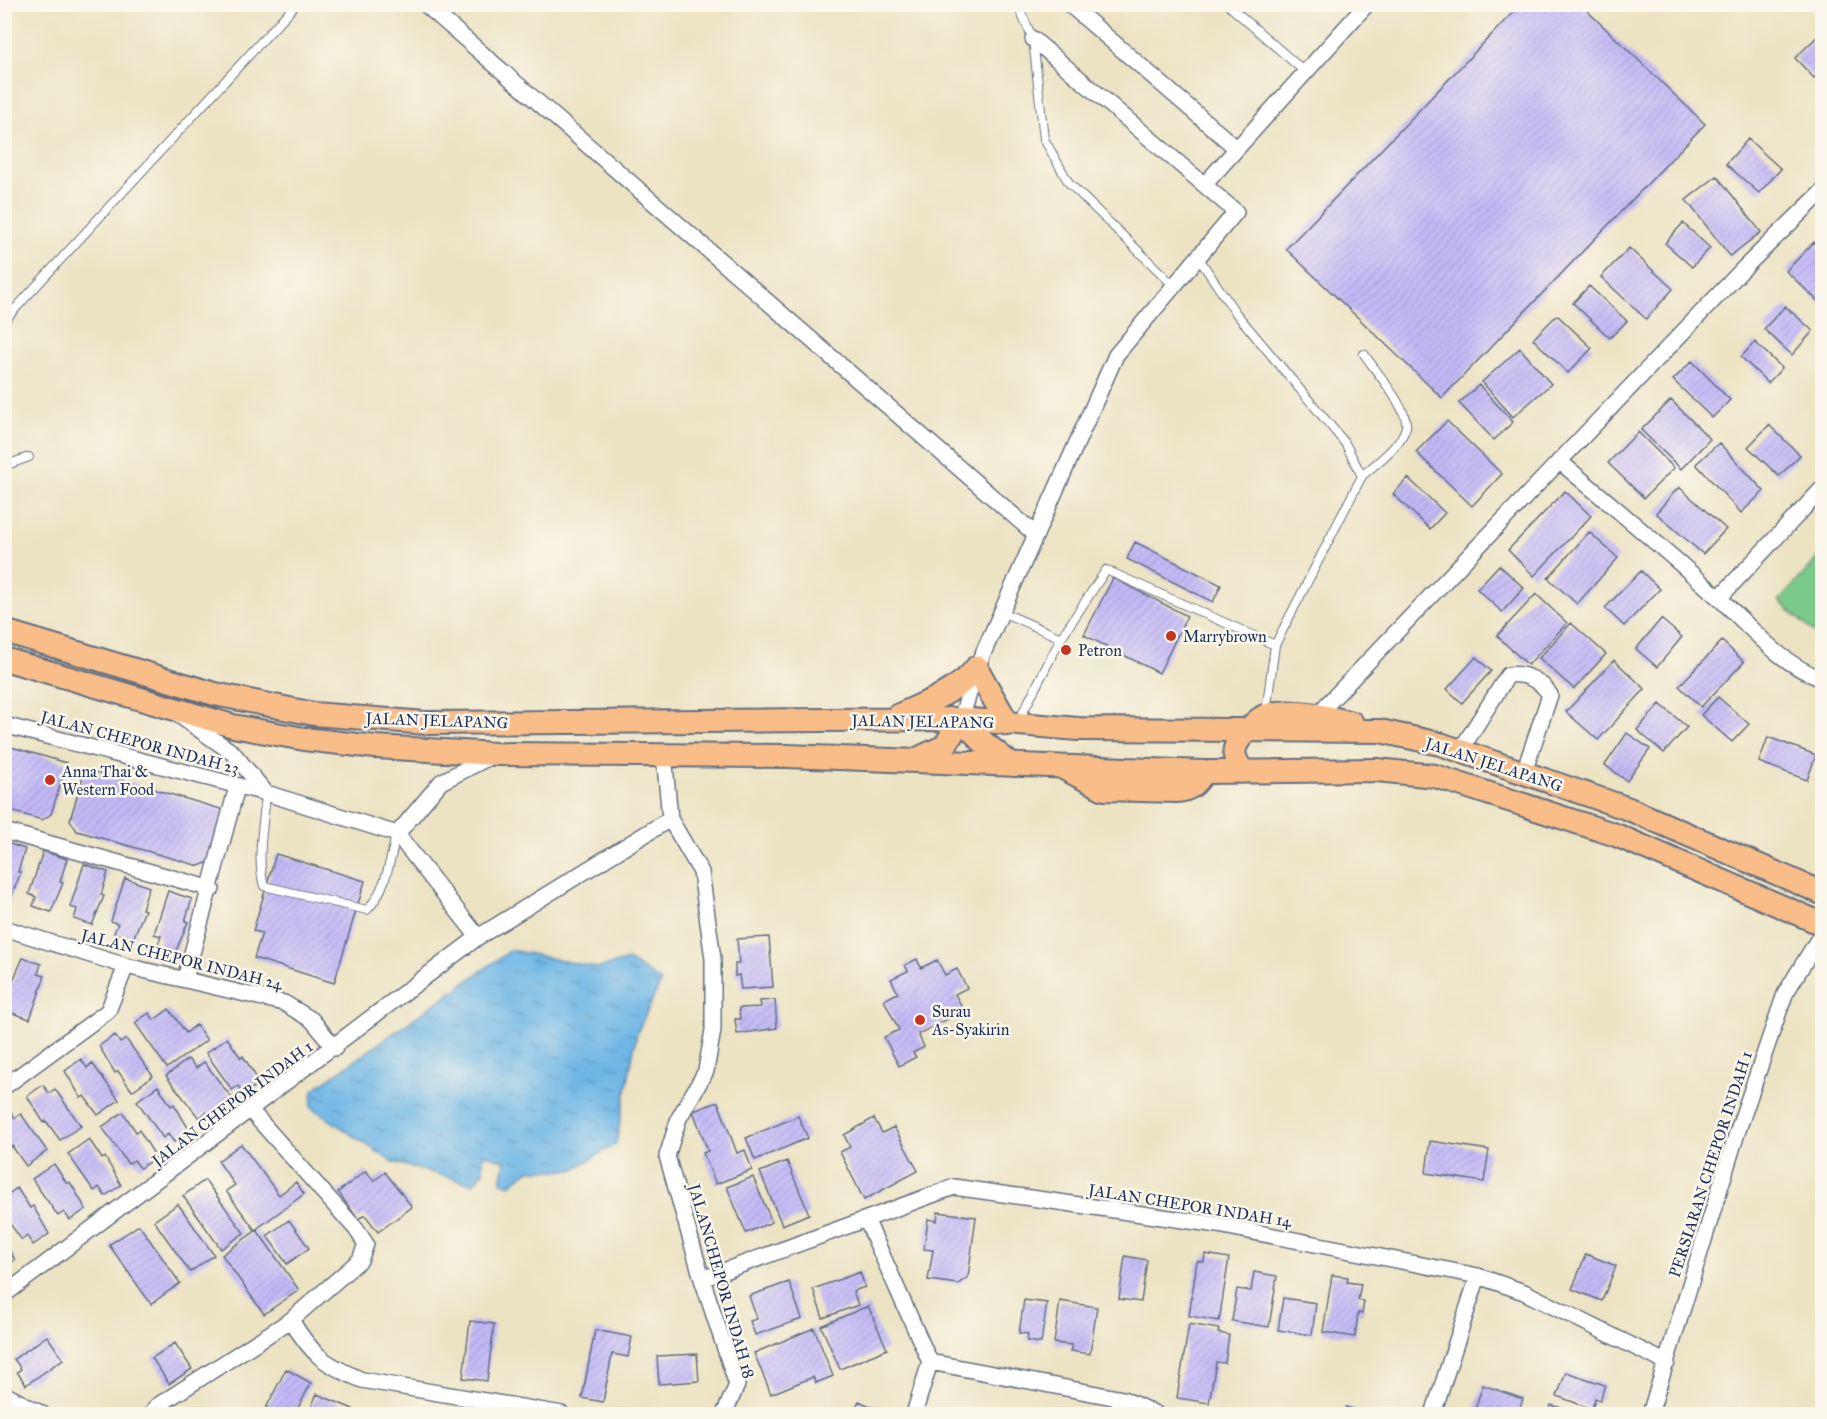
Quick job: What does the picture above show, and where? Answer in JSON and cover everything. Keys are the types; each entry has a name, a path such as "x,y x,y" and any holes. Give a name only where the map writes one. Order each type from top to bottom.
{"main road":[{"name":"JALAN JELAPANG","path":"4,631 215,694 315,714 426,723 961,719 1012,724 1380,731 1460,751 1629,808 1822,893"},
{"name":"JALAN JELAPANG","path":"4,659 173,711 233,726 304,739 496,754 664,754 1059,766 1104,789 1187,790 1196,784 1204,772 1242,770 1377,770 1435,776 1616,835 1822,924"},
{"path":"891,719 944,694 969,678 977,668 1012,724"},
{"path":"1242,770 1234,758 1234,750 1247,730 1266,715 1318,714 1380,731"},
{"path":"916,760 945,746 961,719 982,741 1012,765"}],"street":[{"path":"425,4 1036,535"},
{"path":"1205,184 1367,4"},
{"path":"1071,5 1236,148"},
{"path":"961,719 977,668 1116,356 1236,212 1034,39"},
{"path":"1318,714 1745,267 1822,192"},
{"path":"1559,461 1719,598 1799,671 1822,679"},
{"path":"1719,598 1822,489"},
{"path":"1460,751 1508,675 1518,674 1544,685 1550,695 1524,772"},
{"path":"173,711 233,753 267,793"},
{"name":"JALAN CHEPOR INDAH 23","path":"4,725 267,793 396,834"},
{"path":"478,937 396,834 441,782 496,754"},
{"path":"664,754 670,819"},
{"path":"185,979 212,889 237,787"},
{"name":"JALAN CHEPOR INDAH 1","path":"4,1296 251,1112 478,937 670,819"},
{"name":"JALANCHEPOR INDAH 18","path":"670,819 701,872 713,959 713,994 712,1030 706,1071 679,1118 668,1156 702,1279 737,1385 724,1414"},
{"path":"4,831 212,889"},
{"name":"JALAN CHEPOR INDAH 24","path":"4,928 126,966 284,1003 312,1020 335,1048"},
{"name":"PERSIARAN CHEPOR INDAH 1","path":"1650,1414 1737,1133 1785,994 1822,933"},
{"path":"4,1087 108,1011 126,966"},
{"path":"151,1414 157,1406 291,1320 360,1260 366,1244 356,1229 251,1112"},
{"name":"JALAN CHEPOR INDAH 14","path":"702,1279 954,1187 1218,1225 1478,1276 1524,1292 1667,1363"},
{"path":"866,1219 930,1362 914,1414"},
{"path":"1433,1414 1478,1276"},
{"path":"291,1320 308,1347 333,1368 362,1380 562,1414"},
{"path":"930,1362 1123,1399 1156,1414"},
{"path":"4,1394 42,1414"}],"lane":[{"path":"4,321 296,4"},
{"path":"1017,4 1034,39 1044,139 1069,183 1173,285"},
{"path":"1227,4 1305,72"},
{"path":"1198,257 1235,312 1345,443 1362,476"},
{"path":"1266,715 1275,645 1362,476 1401,437 1407,425 1405,413 1364,354"},
{"path":"4,466 29,457"},
{"path":"1012,724 1061,638 1106,570 1275,645"},
{"path":"1002,612 1061,638"},
{"path":"267,793 261,850 261,876 264,886 367,910 376,901 385,879 396,834"}],"green space":[{"path":"1822,554 1822,635 1820,638 1779,601"}],"water":[{"path":"511,950 599,968 628,960 661,982 637,1033 616,1144 573,1170 529,1170 510,1185 501,1182 505,1161 483,1154 483,1173 473,1184 392,1162 311,1107 313,1090"}],"building":[{"path":"1521,4 1580,4 1705,124 1442,398 1286,249"},
{"path":"1822,32 1822,70 1814,78 1795,58"},
{"path":"1748,139 1781,169 1759,193 1726,164"},
{"path":"1717,176 1761,232 1730,256 1686,200"},
{"path":"1683,223 1710,248 1692,267 1665,243"},
{"path":"1814,242 1822,250 1822,300 1820,303 1786,271"},
{"path":"1629,248 1673,289 1646,319 1601,277"},
{"path":"1589,286 1627,321 1610,338 1573,303"},
{"path":"1785,306 1813,331 1792,355 1764,329"},
{"path":"1557,315 1592,348 1568,373 1533,339"},
{"path":"1755,342 1782,368 1768,383 1741,357"},
{"path":"1520,348 1551,384 1513,417 1482,382"},
{"path":"1692,361 1730,400 1712,418 1673,380"},
{"path":"1479,385 1513,422 1494,440 1459,403"},
{"path":"1671,400 1710,439 1681,469 1641,430"},
{"path":"1447,421 1502,474 1472,506 1416,452"},
{"path":"1769,425 1800,455 1779,476 1748,447"},
{"path":"1638,432 1674,468 1644,498 1608,463"},
{"path":"1719,443 1764,491 1741,513 1696,464"},
{"path":"1408,478 1445,513 1430,529 1393,494"},
{"path":"1679,487 1726,529 1703,554 1656,513"},
{"path":"1565,491 1591,516 1534,576 1508,550"},
{"path":"1589,532 1618,558 1577,604 1548,578"},
{"path":"1135,542 1221,585 1213,602 1127,559"},
{"path":"1499,565 1524,588 1502,612 1477,589"},
{"path":"1641,571 1660,589 1624,626 1605,608"},
{"path":"1113,578 1187,616 1159,673 1084,635"},
{"path":"1536,594 1567,623 1528,665 1497,636"},
{"path":"1661,619 1682,637 1657,667 1636,649"},
{"path":"1571,623 1606,654 1574,689 1539,658"},
{"path":"1722,641 1744,662 1701,707 1679,686"},
{"path":"1476,657 1491,671 1462,703 1447,689"},
{"path":"1614,660 1645,689 1598,740 1566,712"},
{"path":"1718,697 1749,724 1732,742 1701,715"},
{"path":"1660,704 1687,727 1664,753 1637,730"},
{"path":"1627,733 1650,749 1627,781 1605,765"},
{"path":"1768,737 1816,755 1807,780 1759,762"},
{"path":"4,745 67,763 51,814 42,820 4,809"},
{"path":"85,769 224,810 209,862 199,866 77,831 70,820"},
{"path":"4,842 25,849 18,872 21,872 9,902 4,900"},
{"path":"43,851 67,859 60,882 63,883 51,912 33,906 36,897 29,894"},
{"path":"276,854 365,881 334,983 254,958 262,933 253,931"},
{"path":"84,864 108,872 101,895 104,896 92,925 74,919 77,909 70,907"},
{"path":"125,878 149,887 142,909 145,910 133,939 114,933 118,924 111,921"},
{"path":"168,891 192,899 185,921 188,922 176,951 158,945 161,936 154,934"},
{"path":"769,937 773,987 741,989 739,975 735,976 735,964 739,964 737,939"},
{"path":"23,958 41,964 38,974 45,976 30,1019 6,1011 13,988 10,987"},
{"name":"Surau As-Syakirin","path":"917,959 921,968 937,960 945,975 957,969 967,988 955,994 964,1011 918,1034 924,1047 913,1053 916,1057 899,1066 884,1037 899,1030 884,1000 898,993 891,979 908,971 905,965"},
{"path":"775,1000 777,1028 737,1034 735,1019 740,1019 739,1008 761,1007 760,1001"},
{"path":"169,1009 186,1033 196,1025 207,1040 167,1068 135,1023 149,1013 154,1020"},
{"path":"115,1035 120,1043 126,1039 153,1076 132,1091 118,1071 115,1073 99,1046"},
{"path":"227,1038 241,1058 243,1056 260,1083 244,1094 238,1086 232,1090 206,1053"},
{"path":"81,1059 87,1068 92,1063 119,1100 98,1115 84,1096 81,1098 65,1071"},
{"path":"188,1059 196,1068 204,1062 239,1107 216,1125 206,1112 199,1118 166,1076"},
{"path":"43,1085 49,1093 55,1089 81,1126 60,1140 46,1121 44,1123 27,1096"},
{"path":"158,1086 171,1106 174,1104 190,1131 174,1142 168,1134 163,1138 137,1101"},
{"path":"718,1102 737,1153 745,1150 752,1170 716,1184 703,1153 708,1151 693,1111"},
{"path":"9,1110 15,1118 21,1114 47,1151 26,1166 12,1146 10,1148 4,1141 4,1113"},
{"path":"123,1112 136,1132 139,1130 156,1157 140,1168 134,1160 128,1164 102,1127"},
{"path":"798,1116 808,1138 755,1160 746,1138"},
{"path":"874,1118 882,1133 894,1127 918,1171 864,1200 840,1152 850,1147 844,1135"},
{"path":"89,1139 102,1159 105,1157 121,1185 105,1196 99,1187 94,1191 68,1154"},
{"path":"1430,1141 1489,1150 1484,1182 1426,1173"},
{"path":"241,1144 279,1195 296,1182 304,1194 255,1230 226,1191 235,1185 218,1161"},
{"path":"787,1161 809,1214 782,1225 760,1172"},
{"path":"54,1164 67,1184 70,1182 86,1209 70,1220 64,1212 58,1216 32,1179"},
{"path":"366,1171 374,1181 385,1172 412,1207 378,1232 365,1215 358,1219 338,1192"},
{"path":"753,1177 772,1222 746,1233 727,1187"},
{"path":"205,1180 244,1233 221,1249 183,1196"},
{"path":"17,1188 30,1208 33,1206 49,1234 33,1245 27,1236 22,1240 4,1216 4,1197"},
{"path":"178,1204 214,1255 190,1272 154,1221"},
{"path":"938,1212 976,1217 968,1277 958,1284 928,1280 933,1250 924,1249 928,1219 937,1221"},
{"path":"289,1220 309,1248 287,1264 267,1236"},
{"path":"139,1225 180,1283 151,1304 109,1245"},
{"path":"257,1230 299,1290 264,1314 222,1255"},
{"path":"4,1241 15,1260 4,1267"},
{"path":"1205,1254 1229,1258 1219,1321 1189,1316 1197,1261 1204,1262"},
{"path":"1586,1254 1616,1266 1602,1301 1572,1289"},
{"path":"1125,1256 1147,1260 1141,1302 1119,1299"},
{"path":"860,1272 865,1287 853,1291 858,1305 823,1318 813,1289"},
{"path":"1254,1272 1277,1276 1269,1327 1232,1321 1237,1289 1251,1291"},
{"path":"1332,1275 1348,1277 1347,1282 1361,1284 1358,1300 1364,1301 1362,1314 1358,1313 1355,1337 1323,1332"},
{"path":"789,1282 802,1319 755,1335 750,1321 757,1319 749,1296"},
{"path":"1283,1298 1316,1303 1312,1335 1278,1330"},
{"path":"1024,1300 1047,1303 1041,1343 1027,1341 1028,1334 1019,1333"},
{"path":"1060,1301 1097,1307 1090,1354 1070,1351 1072,1345 1054,1343"},
{"path":"868,1306 887,1349 840,1369 821,1326"},
{"path":"470,1321 494,1324 487,1381 463,1378"},
{"path":"1189,1324 1219,1329 1218,1333 1229,1335 1225,1363 1216,1362 1209,1403 1177,1398"},
{"path":"814,1328 833,1376 816,1383 813,1377 771,1394 754,1353"},
{"path":"595,1330 632,1337 628,1357 612,1354 603,1402 582,1398"},
{"path":"47,1336 63,1359 26,1385 17,1372 21,1369 14,1359"},
{"path":"175,1343 192,1369 169,1384 152,1358"},
{"path":"697,1354 699,1381 659,1384 657,1356"},
{"path":"286,1369 311,1383 295,1414 263,1414"},
{"path":"1566,1372 1605,1385 1600,1400 1595,1398 1592,1409 1557,1396"},
{"path":"1483,1385 1523,1399 1518,1414 1474,1412"},
{"path":"317,1394 353,1409 351,1414 308,1414"},
{"path":"859,1401 888,1414 852,1414"},
{"path":"1551,1405 1579,1414 1548,1414"},
{"path":"1346,1407 1368,1414 1343,1414"}],"place":[{"name":"Marrybrown","path":"1171,636"},
{"name":"Petron","path":"1066,650"},
{"name":"Anna Thai & Western Food","path":"50,780"},
{"name":"Surau As-Syakirin","path":"920,1020"}]}
